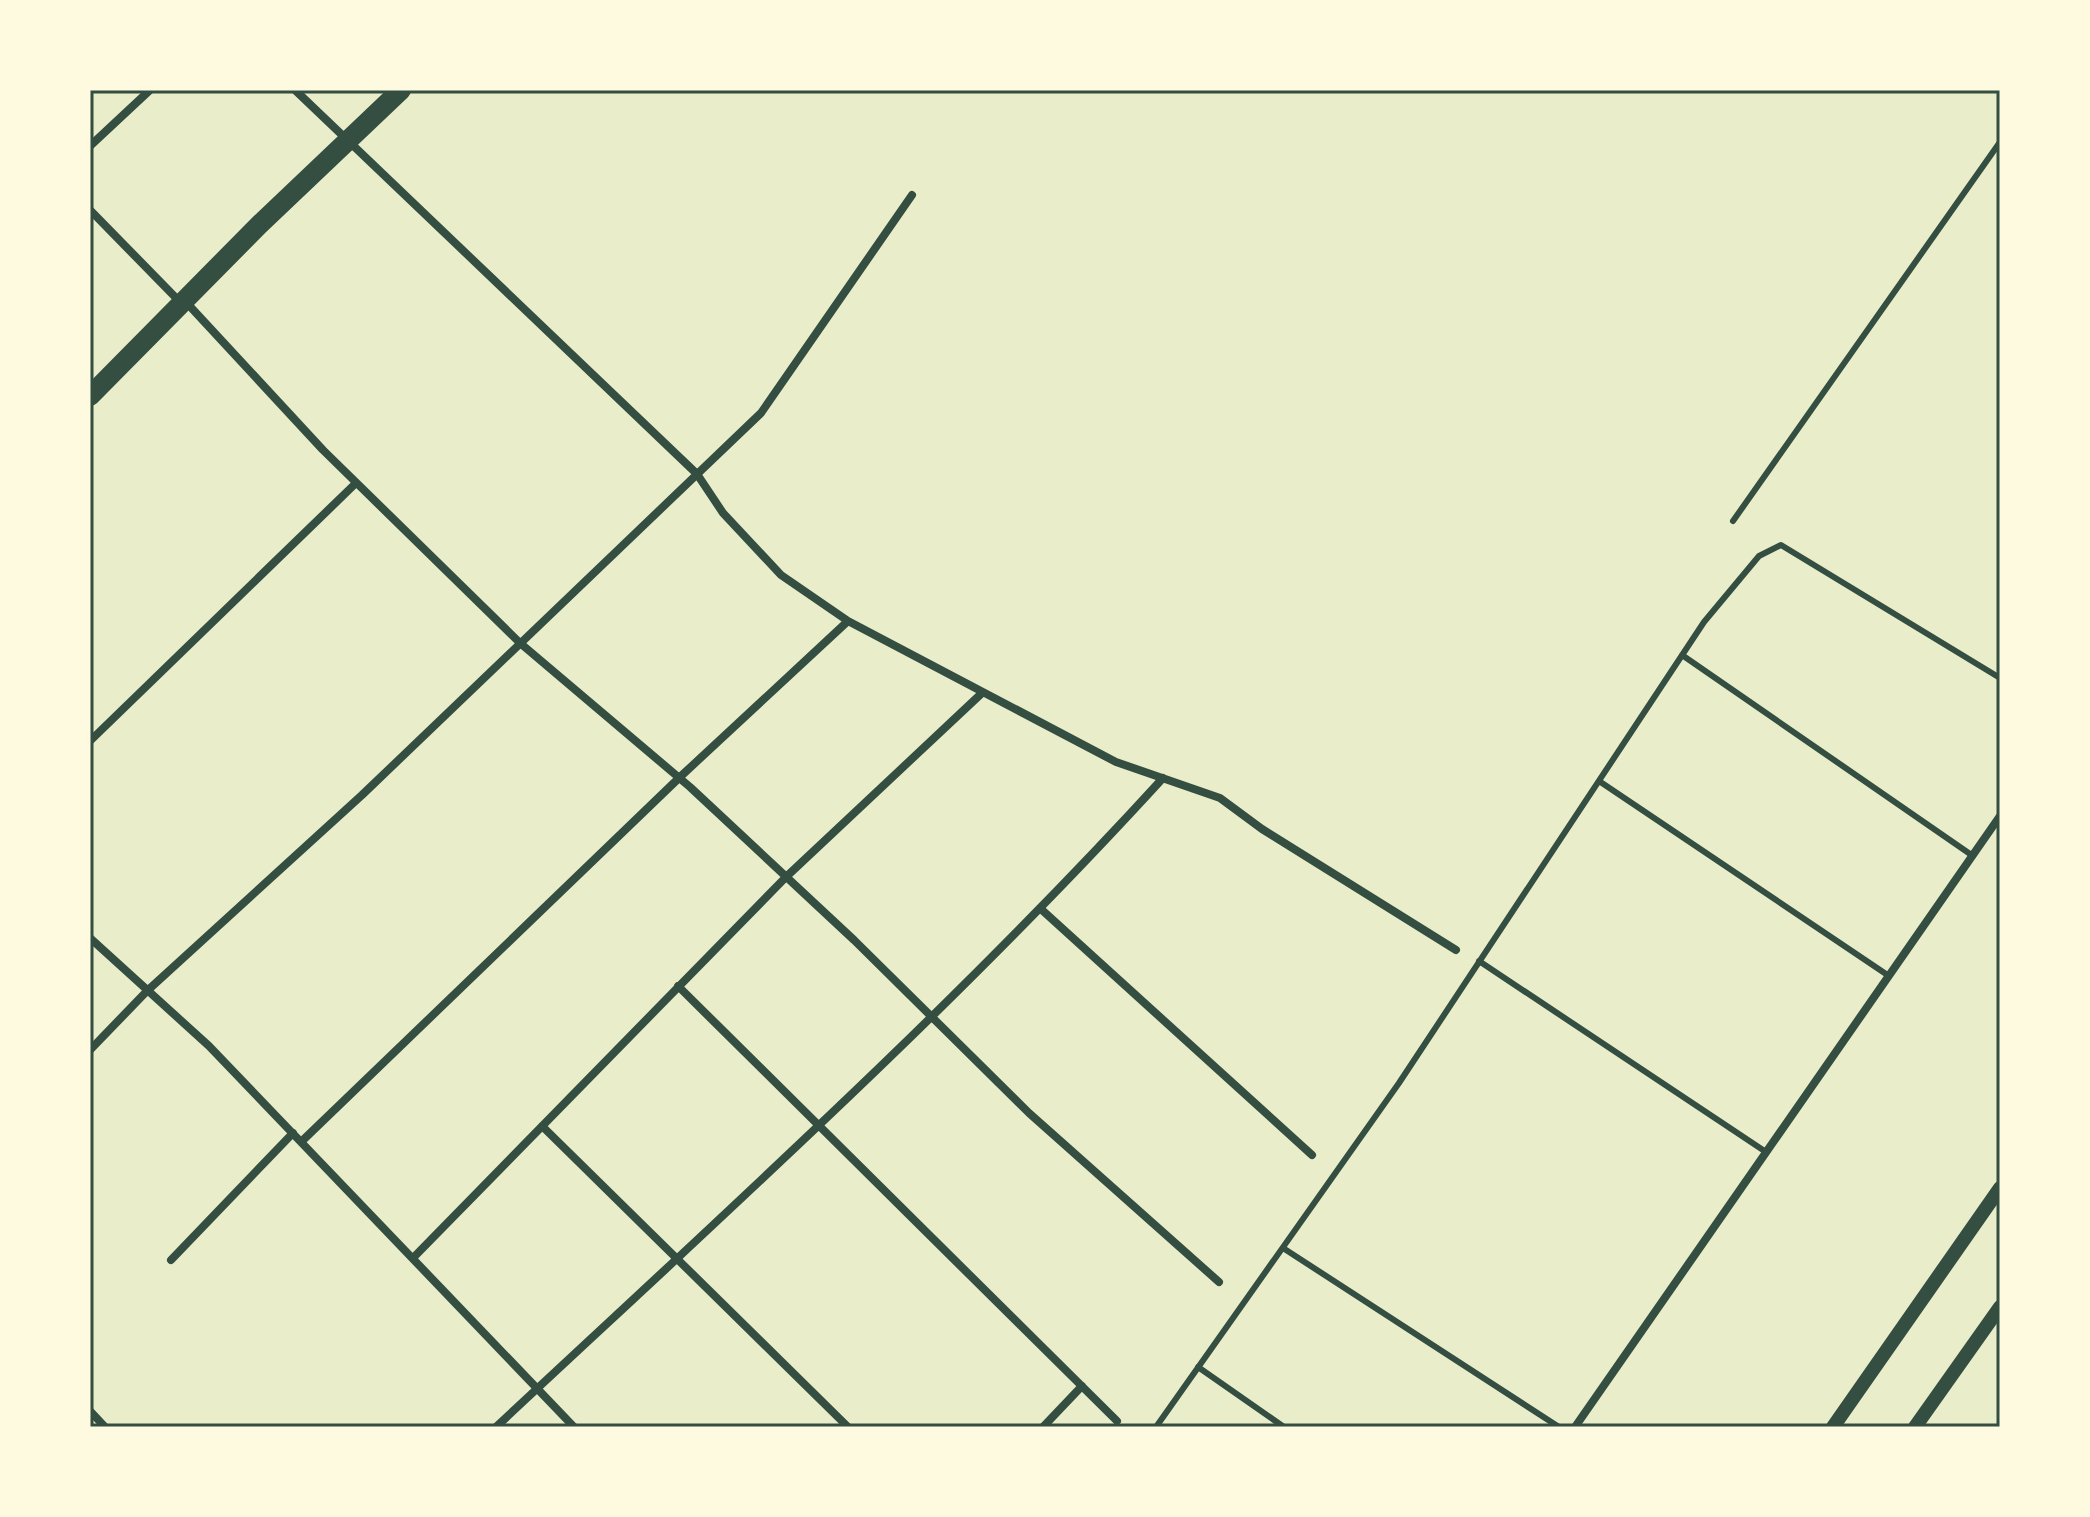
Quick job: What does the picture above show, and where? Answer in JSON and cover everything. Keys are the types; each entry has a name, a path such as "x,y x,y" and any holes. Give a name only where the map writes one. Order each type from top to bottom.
{"main road":[{"path":"90,396 401,90"}],"street":[{"path":"90,146 150,90"},
{"path":"295,90 697,474 723,513 781,575 848,621 1116,762 1220,798 1262,829 1456,950"},
{"path":"90,1050 147,991 362,795 761,413 912,195"},
{"path":"90,210 183,302 356,483 520,643 680,777 1029,1113 1219,1282"},
{"path":"90,741 356,483"},
{"path":"301,1142 680,777 848,621"},
{"path":"413,1258 786,877 982,693"},
{"path":"496,1427 934,1019 1042,910 1163,778"},
{"path":"1575,1427 2000,816"},
{"path":"1042,910 1312,1155"},
{"path":"90,938 209,1046 574,1427"},
{"path":"678,986 821,1124 1117,1421"},
{"path":"542,1126 848,1427"},
{"path":"171,1260 293,1133"},
{"path":"1833,1427 2000,1188"},
{"path":"1915,1427 2000,1307"},
{"path":"1043,1427 1082,1386"},
{"path":"90,1411 105,1427"}],"lane":[{"path":"1733,521 2000,142"},
{"path":"1156,1427 1399,1083 1704,622 1759,556 1781,545 2000,678"},
{"path":"1682,655 1973,856"},
{"path":"1599,781 1889,976"},
{"path":"1479,961 1766,1152"},
{"path":"1283,1248 1559,1427"},
{"path":"1198,1367 1284,1427"}]}
